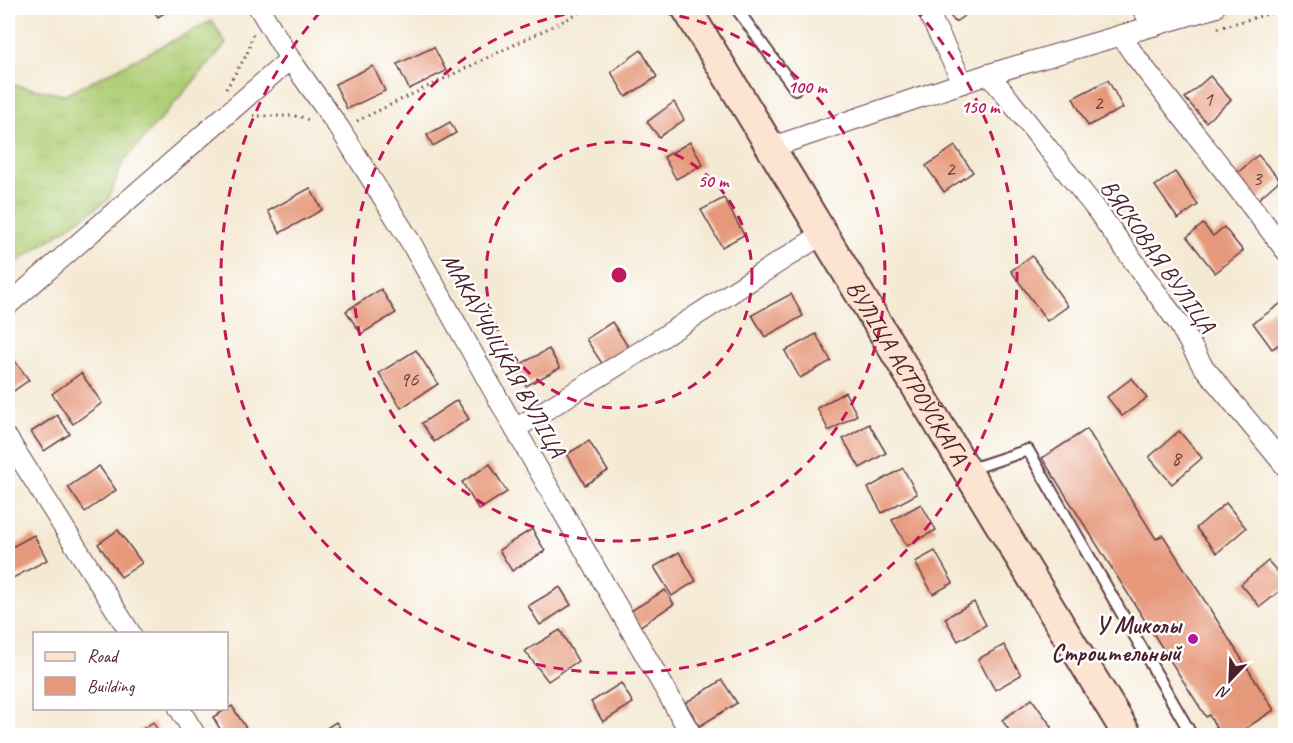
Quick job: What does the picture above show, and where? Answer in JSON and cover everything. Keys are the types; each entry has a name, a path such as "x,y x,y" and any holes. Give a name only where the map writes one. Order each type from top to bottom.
{"street":[{"name":"МАКАЎЧЫЦКАЯ ВУЛІЦА","path":"260,8 290,59 340,129 411,241 515,429 692,735"},
{"name":"ВУЛІЦА АСТРОЎСКАГА","path":"686,8 1128,735"},
{"path":"926,8 963,83"},
{"path":"1142,8 1153,26"},
{"path":"772,147 989,74 1214,8"},
{"path":"1121,35 1286,251"},
{"path":"8,305 290,59"},
{"name":"ВЯСКОВАЯ ВУЛІЦА","path":"989,74 1096,209 1179,324 1202,365 1286,467"},
{"path":"515,429 824,233"},
{"path":"8,439 130,632"},
{"path":"180,710 196,735"}],"lane":[{"path":"736,8 795,89"},
{"path":"967,470 1028,450 1190,735"}],"path":[{"path":"221,96 247,54 260,8"},
{"path":"253,116 299,116 340,129 590,8"}],"green space":[{"path":"212,21 226,44 123,162 108,200 8,268 8,84 65,95"}],"building":[{"path":"152,8 172,8 158,17"},
{"path":"944,8 976,8 955,22"},
{"path":"434,47 446,71 409,89 397,64"},
{"path":"641,50 657,77 626,97 611,72"},
{"path":"373,66 385,91 347,109 335,84"},
{"path":"1210,76 1231,100 1206,122 1185,98"},
{"path":"1108,80 1123,108 1088,126 1073,98"},
{"path":"674,102 684,120 659,137 647,122"},
{"path":"450,122 456,133 433,146 427,135"},
{"path":"690,142 703,165 676,179 664,157"},
{"path":"955,146 973,172 944,192 926,166"},
{"path":"1258,155 1280,180 1256,201 1234,176"},
{"path":"1175,172 1198,205 1178,219 1155,186"},
{"path":"310,188 322,210 280,233 268,211"},
{"path":"724,198 744,235 722,247 701,210"},
{"path":"1203,224 1213,236 1224,227 1243,251 1215,273 1187,237"},
{"path":"1032,256 1068,306 1047,321 1011,271"},
{"path":"381,289 396,313 361,334 346,311"},
{"path":"791,294 803,316 765,337 752,315"},
{"path":"1286,300 1286,340 1272,349 1253,323"},
{"path":"612,322 629,348 603,365 586,339"},
{"path":"816,334 831,361 800,378 785,351"},
{"path":"549,349 560,368 526,386 515,367"},
{"path":"416,350 438,384 401,408 379,373"},
{"path":"8,354 29,380 8,395"},
{"path":"81,373 102,403 73,424 52,394"},
{"path":"1132,378 1147,398 1122,416 1107,397"},
{"path":"845,392 857,415 829,431 817,408"},
{"path":"457,400 469,419 434,442 422,423"},
{"path":"57,415 70,434 44,451 31,432"},
{"path":"869,424 886,453 860,468 843,439"},
{"name":"У Миколы Строительный","path":"1087,429 1156,539 1163,535 1274,710 1234,736 1221,736 1209,715 1206,717 1042,458"},
{"path":"1179,431 1202,458 1172,484 1149,457"},
{"path":"589,441 608,471 585,485 567,454"},
{"path":"490,464 507,492 479,510 462,482"},
{"path":"99,466 116,490 85,512 68,487"},
{"path":"903,468 917,494 882,513 868,488"},
{"path":"1226,503 1246,528 1217,553 1196,528"},
{"path":"921,504 936,530 907,546 892,520"},
{"path":"532,529 545,551 512,571 499,550"},
{"path":"118,530 142,563 121,577 98,544"},
{"path":"34,535 47,560 11,579 8,572 8,549"},
{"path":"935,551 953,583 933,594 915,562"},
{"path":"679,552 696,581 672,596 654,567"},
{"path":"1268,561 1286,581 1286,586 1260,607 1241,584"},
{"path":"560,587 571,605 540,625 528,606"},
{"path":"665,590 674,604 639,627 629,612"},
{"path":"974,602 986,625 958,641 945,618"},
{"path":"560,630 578,661 548,681 525,651"},
{"path":"1004,645 1021,675 995,690 978,659"},
{"path":"722,680 737,703 700,726 685,703"},
{"path":"621,683 633,703 603,722 591,702"},
{"path":"1032,699 1052,727 1040,736 1013,736 1002,720"},
{"path":"232,706 251,736 224,736 213,717"},
{"path":"153,722 161,736 132,736"},
{"path":"336,722 345,736 314,736"}],"place":[{"name":"У Миколы Строительный","path":"1193,639"}]}
